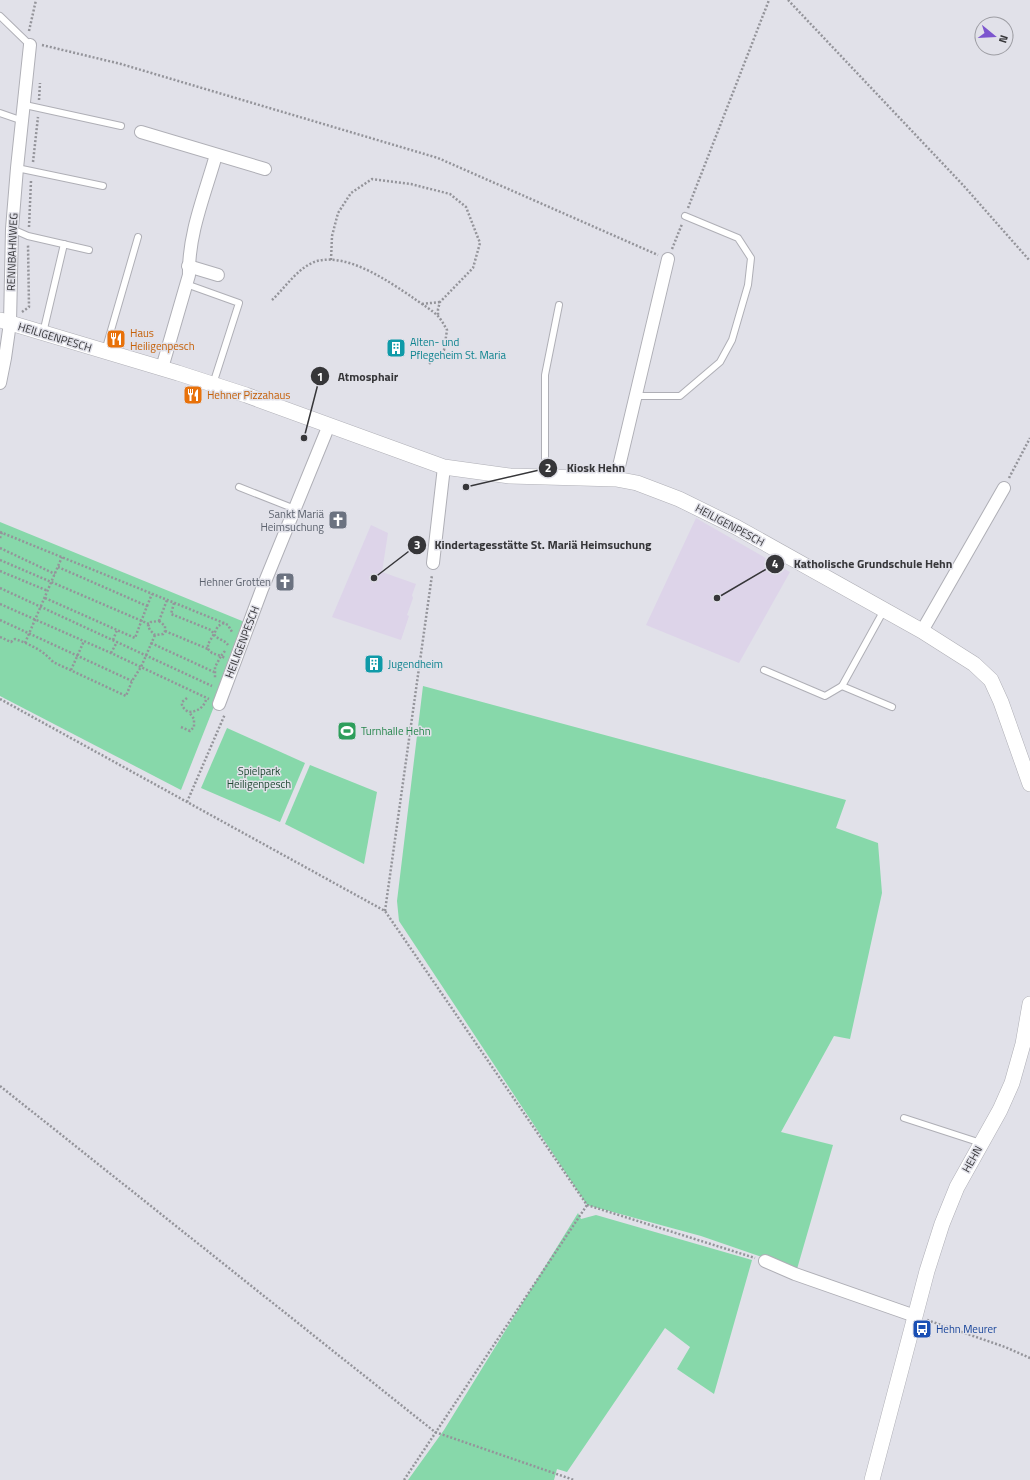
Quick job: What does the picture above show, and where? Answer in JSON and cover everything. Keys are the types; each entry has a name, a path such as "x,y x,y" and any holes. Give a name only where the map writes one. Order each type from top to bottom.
{"street":[{"name":"RENNBAHNWEG","path":"0,382 5,358 5,321 17,168 25,105 36,45"},
{"path":"142,132 265,169"},
{"path":"162,368 189,275 188,266 194,230 216,155"},
{"path":"616,479 668,259"},
{"path":"188,266 218,275"},
{"name":"HEILIGENPESCH","path":"5,321 213,384 444,467 510,476 616,479 637,483 679,499 736,527 884,610 974,664 991,680 1001,702 1029,776"},
{"name":"HEILIGENPESCH","path":"219,704 329,425"},
{"path":"434,563 444,467"},
{"path":"922,632 1004,488"},
{"name":"HEHN","path":"872,1480 927,1271 942,1224 957,1187 1000,1110 1012,1083 1030,1004"},
{"path":"765,1261 795,1274 915,1316"}],"lane":[{"path":"0,16 36,45"},
{"path":"25,105 121,126"},
{"path":"0,113 23,121"},
{"path":"17,168 103,186"},
{"path":"636,396 680,396 720,362 732,340 748,286 751,258 738,238 685,216"},
{"path":"12,229 28,236 89,250"},
{"path":"105,351 138,237"},
{"path":"43,333 64,244"},
{"path":"186,284 239,303 213,384"},
{"path":"545,477 545,375 559,305"},
{"path":"239,487 295,509"},
{"path":"764,670 825,696 842,686 884,610"},
{"path":"842,686 892,708"},
{"path":"904,1118 981,1143"}],"path":[{"path":"36,0 29,29 41,52"},
{"path":"36,45 121,64 438,158 668,259 769,0"},
{"path":"788,0 963,185 1030,261"},
{"path":"5,321 29,307 28,236 32,171 39,108 40,76"},
{"path":"331,260 332,236 338,213 350,194 372,179 411,184 450,194 466,207 480,242 473,268 440,302 438,316"},
{"path":"272,300 302,268 318,261 331,260 348,263 370,271 387,280 438,316 447,330 444,350 429,364"},
{"path":"421,304 440,302"},
{"path":"1004,488 1030,438"},
{"path":"0,538 1,532 224,623 231,628 232,636"},
{"path":"0,548 55,574"},
{"path":"25,643 62,557"},
{"path":"0,560 149,624 151,622 159,621 164,624 165,631"},
{"path":"385,911 434,563"},
{"path":"58,567 148,606"},
{"path":"0,570 48,592"},
{"path":"0,588 212,686"},
{"path":"45,598 135,638 152,594"},
{"path":"159,621 167,600"},
{"path":"174,603 171,614 212,630 217,638 226,642 228,645"},
{"path":"0,604 111,653 207,698"},
{"path":"0,620 132,681"},
{"path":"208,649 208,644 218,626 224,623"},
{"path":"149,624 149,629 155,635"},
{"path":"113,640 117,630"},
{"path":"165,631 235,661"},
{"path":"155,635 163,634 165,631"},
{"path":"0,637 11,642 15,639 25,643 45,653 52,662 126,696 132,681 147,655 155,635"},
{"path":"188,712 194,712 205,704 215,679 214,672 217,663 231,640"},
{"path":"71,670 84,641"},
{"path":"111,653 117,642"},
{"path":"151,644 214,672"},
{"path":"181,727 190,731 194,727 194,719 183,708 182,704 182,702 187,698"},
{"path":"0,699 385,911 587,1205 765,1261"},
{"path":"187,802 226,714 224,707 219,704"},
{"path":"0,1086 435,1432 574,1480"},
{"path":"404,1480 587,1205"},
{"path":"915,1316 1005,1347 1030,1358"}],"shaded area":[{"path":"696,518 790,572 739,663 646,625"},
{"path":"371,525 388,533 382,572 416,584 407,615 409,616 401,640 332,617"}],"green space":[{"path":"0,522 247,623 181,790 0,696"},
{"path":"423,686 846,800 836,828 878,843 882,893 850,1039 834,1036 781,1132 833,1145 797,1269 701,1236 587,1205 399,921 397,901"},
{"name":"Spielpark Heiligenpesch","path":"227,728 305,763 280,822 201,788"},
{"path":"310,765 377,792 364,864 285,824"},
{"path":"578,1213 581,1219 596,1215 752,1260 714,1394 677,1369 690,1347 665,1328 567,1472 557,1469 554,1480 408,1480 444,1430"}],"place":[{"name":"Haus Heiligenpesch","path":"116,339"},
{"name":"Alten- und Pflegeheim St. Maria","path":"396,348"},
{"name":"Hehner Pizzahaus","path":"193,395"},
{"name":"Atmosphair","path":"304,438"},
{"name":"Kiosk Hehn","path":"466,487"},
{"name":"Sankt Mariä Heimsuchung","path":"338,520"},
{"name":"Kindertagesstätte St. Mariä Heimsuchung","path":"374,578"},
{"name":"Hehner Grotten","path":"285,582"},
{"name":"Katholische Grundschule Hehn","path":"717,598"},
{"name":"Jugendheim","path":"374,664"},
{"name":"Turnhalle Hehn","path":"347,731"},
{"name":"Hehn Meurer","path":"922,1329"}]}
